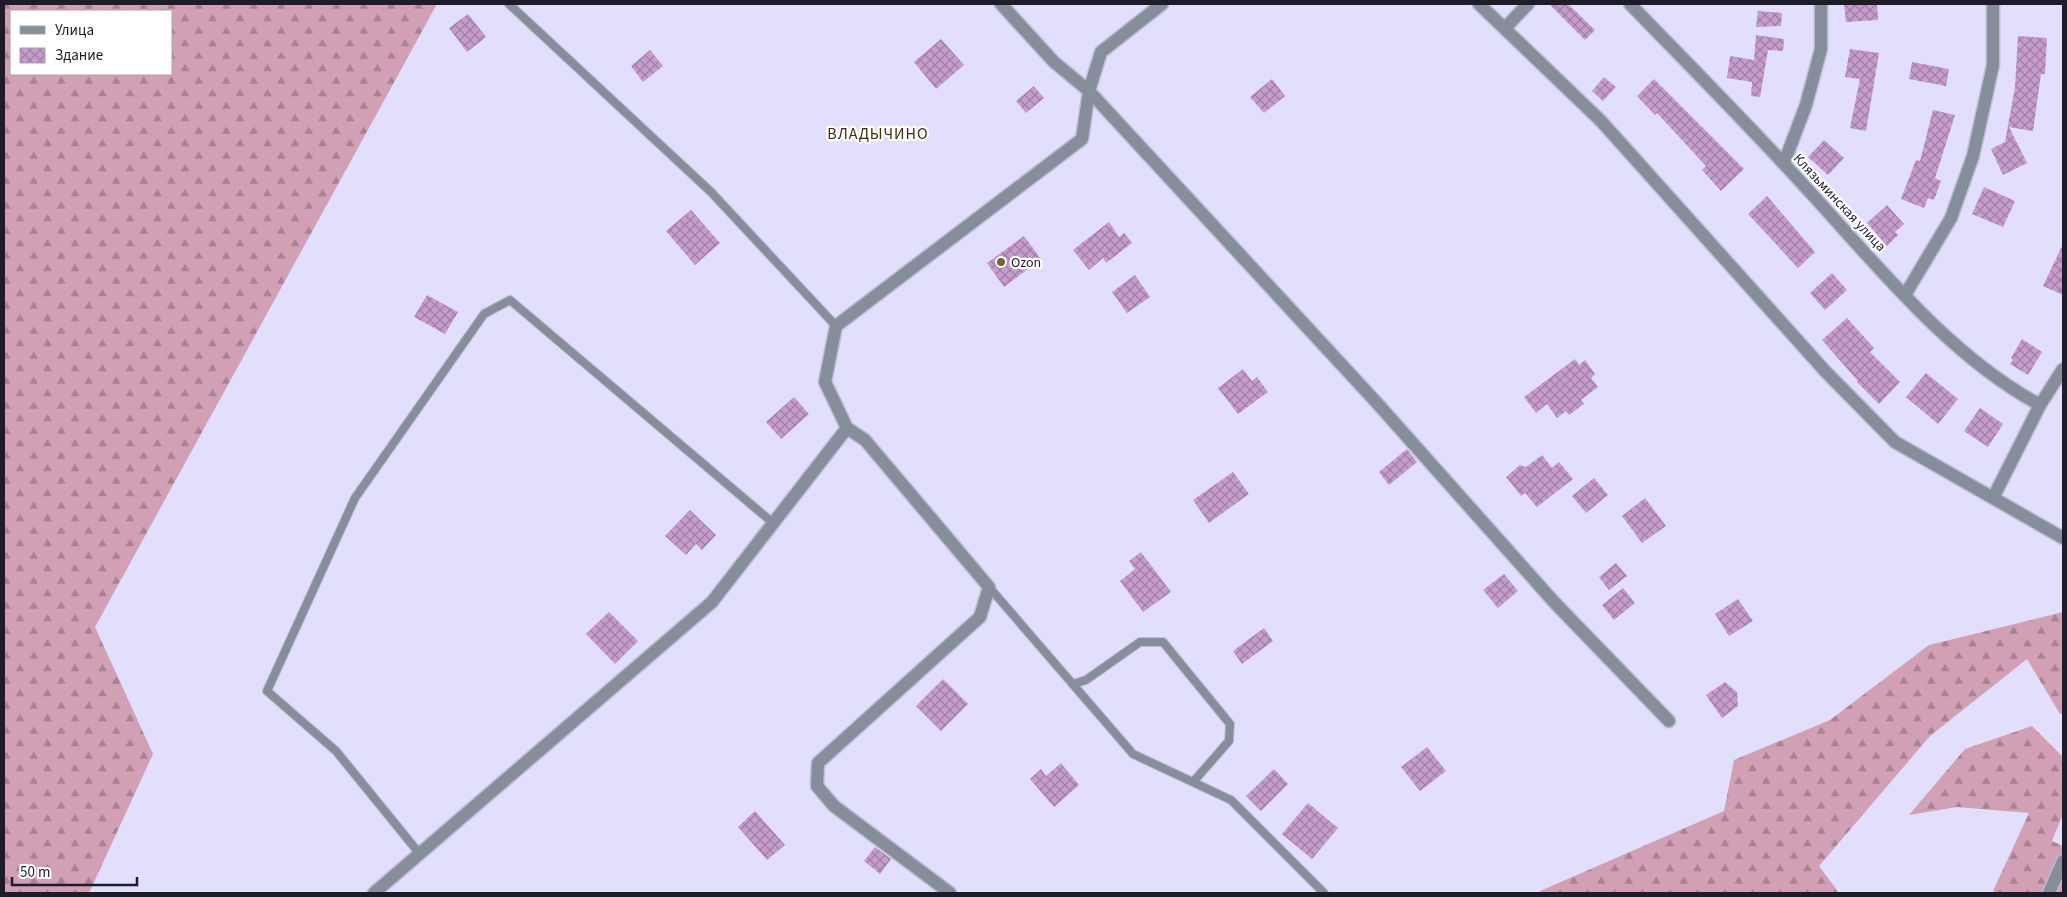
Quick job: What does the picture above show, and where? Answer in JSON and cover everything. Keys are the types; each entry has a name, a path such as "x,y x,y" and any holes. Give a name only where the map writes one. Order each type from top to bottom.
{"street":[{"path":"1001,4 1054,62 1088,91 1377,403 1554,602 1668,722"},
{"path":"950,893 834,806 817,786 818,763 980,617 989,587 865,440 847,428 825,382 836,326 1082,139 1088,91 1101,52 1162,4"},
{"path":"1479,4 1601,121 1825,371 1895,442 2063,538"},
{"path":"1505,28 1528,4"},
{"name":"Клязьминская улица","path":"1630,4 1784,163 1905,295 1982,368 2011,390 2040,406"},
{"path":"1784,163 1806,105 1821,49 1821,4"},
{"path":"1905,295 1951,218 1973,156 1993,65 1993,4"},
{"path":"1993,498 2040,406 2063,369"},
{"path":"374,893 712,602 847,428"},
{"path":"2049,893 2063,861"}],"lane":[{"path":"509,4 711,192 836,326"},
{"path":"419,853 336,751 267,691 355,498 484,314 510,300 773,524"},
{"path":"989,587 1133,754 1231,800 1324,893"},
{"path":"1073,684 1086,680 1140,642 1164,642 1230,724 1229,742 1193,782"}],"green space":[{"path":"4,4 437,4 95,627 153,754 89,893 4,893"},
{"path":"2063,612 2063,713 2060,714 2027,659 1930,736 1819,866 1839,893 1540,893 1540,891 1724,811 1734,760 1830,720 1929,645"},
{"path":"2032,726 2063,757 2063,814 2052,841 2063,846 2063,893 1997,893 1993,891 2029,813 1957,807 1909,815 1965,749"}],"building":[{"path":"1549,4 1568,4 1595,30 1585,40"},
{"path":"1844,4 1877,4 1878,20 1846,22"},
{"path":"1758,11 1782,13 1781,26 1756,27"},
{"path":"468,14 486,37 467,52 449,28"},
{"path":"1756,35 1784,39 1783,51 1768,50 1760,97 1751,96 1752,82 1727,78 1730,56 1754,60"},
{"path":"2018,36 2047,38 2045,74 2041,74 2033,131 2009,127 2027,163 2003,175 1991,149 2005,142 2015,87"},
{"path":"941,39 964,65 936,89 914,62"},
{"path":"1850,49 1879,53 1866,131 1850,128 1860,79 1845,77"},
{"path":"650,50 663,66 643,82 631,66"},
{"path":"1912,62 1949,69 1946,86 1909,79"},
{"path":"1604,77 1616,87 1603,101 1592,91"},
{"path":"1272,79 1285,96 1264,113 1250,97"},
{"path":"1654,79 1744,169 1721,191 1702,170 1706,166 1657,113 1655,115 1637,96"},
{"path":"1034,86 1044,98 1026,113 1016,101"},
{"path":"1933,110 1955,115 1935,178 1941,181 1934,200 1928,198 1924,208 1901,199 1916,160 1920,161"},
{"path":"1824,140 1844,158 1828,175 1808,157"},
{"path":"1984,187 2015,201 2003,227 1972,214"},
{"path":"1767,196 1815,252 1798,268 1748,214"},
{"path":"1887,205 1904,224 1895,232 1898,235 1887,246 1867,223"},
{"path":"691,210 720,243 695,265 666,231"},
{"path":"1109,222 1119,237 1124,233 1132,243 1106,263 1103,258 1089,270 1073,250"},
{"path":"1024,236 1041,259 1004,287 987,263"},
{"path":"2063,244 2063,295 2043,286"},
{"path":"1832,273 1847,290 1825,310 1810,293"},
{"path":"1135,275 1150,297 1127,313 1112,292"},
{"path":"427,295 458,312 445,334 414,317"},
{"path":"1847,318 1874,348 1870,352 1900,382 1879,404 1857,382 1822,340"},
{"path":"2022,339 2042,352 2028,375 2010,364 2013,360 2011,358"},
{"path":"1575,359 1579,365 1585,360 1595,374 1591,378 1598,387 1581,400 1584,404 1569,415 1566,411 1557,418 1547,404 1536,413 1524,397"},
{"path":"1243,369 1252,381 1257,377 1268,392 1238,414 1218,388"},
{"path":"1926,373 1958,399 1938,424 1906,397"},
{"path":"794,397 809,414 781,439 766,422"},
{"path":"1980,408 2003,424 1988,447 1964,431"},
{"path":"1407,449 1417,462 1389,485 1379,472"},
{"path":"1542,455 1552,468 1559,462 1573,479 1537,507 1525,493 1521,496 1506,477 1520,465 1526,467"},
{"path":"1233,472 1249,494 1209,523 1193,500"},
{"path":"1594,478 1608,495 1586,513 1572,496"},
{"path":"1645,498 1666,526 1642,543 1622,516"},
{"path":"690,510 716,535 702,550 696,544 686,555 665,536"},
{"path":"1141,552 1171,592 1143,612 1120,581 1135,569 1129,561"},
{"path":"1616,563 1627,576 1609,590 1599,577"},
{"path":"1504,574 1518,591 1498,608 1483,590"},
{"path":"1623,588 1635,603 1614,620 1602,605"},
{"path":"1738,599 1753,621 1729,636 1715,614"},
{"path":"609,612 638,641 615,664 586,634"},
{"path":"1264,628 1273,641 1242,664 1233,651"},
{"path":"943,679 968,704 941,731 916,706"},
{"path":"1725,682 1737,692 1738,706 1722,718 1706,695"},
{"path":"1427,747 1446,771 1420,791 1401,767"},
{"path":"1061,763 1079,785 1054,807 1030,779 1041,769 1046,776"},
{"path":"1274,769 1288,784 1261,811 1246,796"},
{"path":"1308,803 1338,828 1312,859 1282,834"},
{"path":"755,811 785,845 767,860 738,827"},
{"path":"875,847 891,859 880,874 864,861"}],"place":[{"name":"Ozon","path":"1001,262"}],"district":[{"name":"ВЛАДЫЧИНО","path":"878,133"}]}
